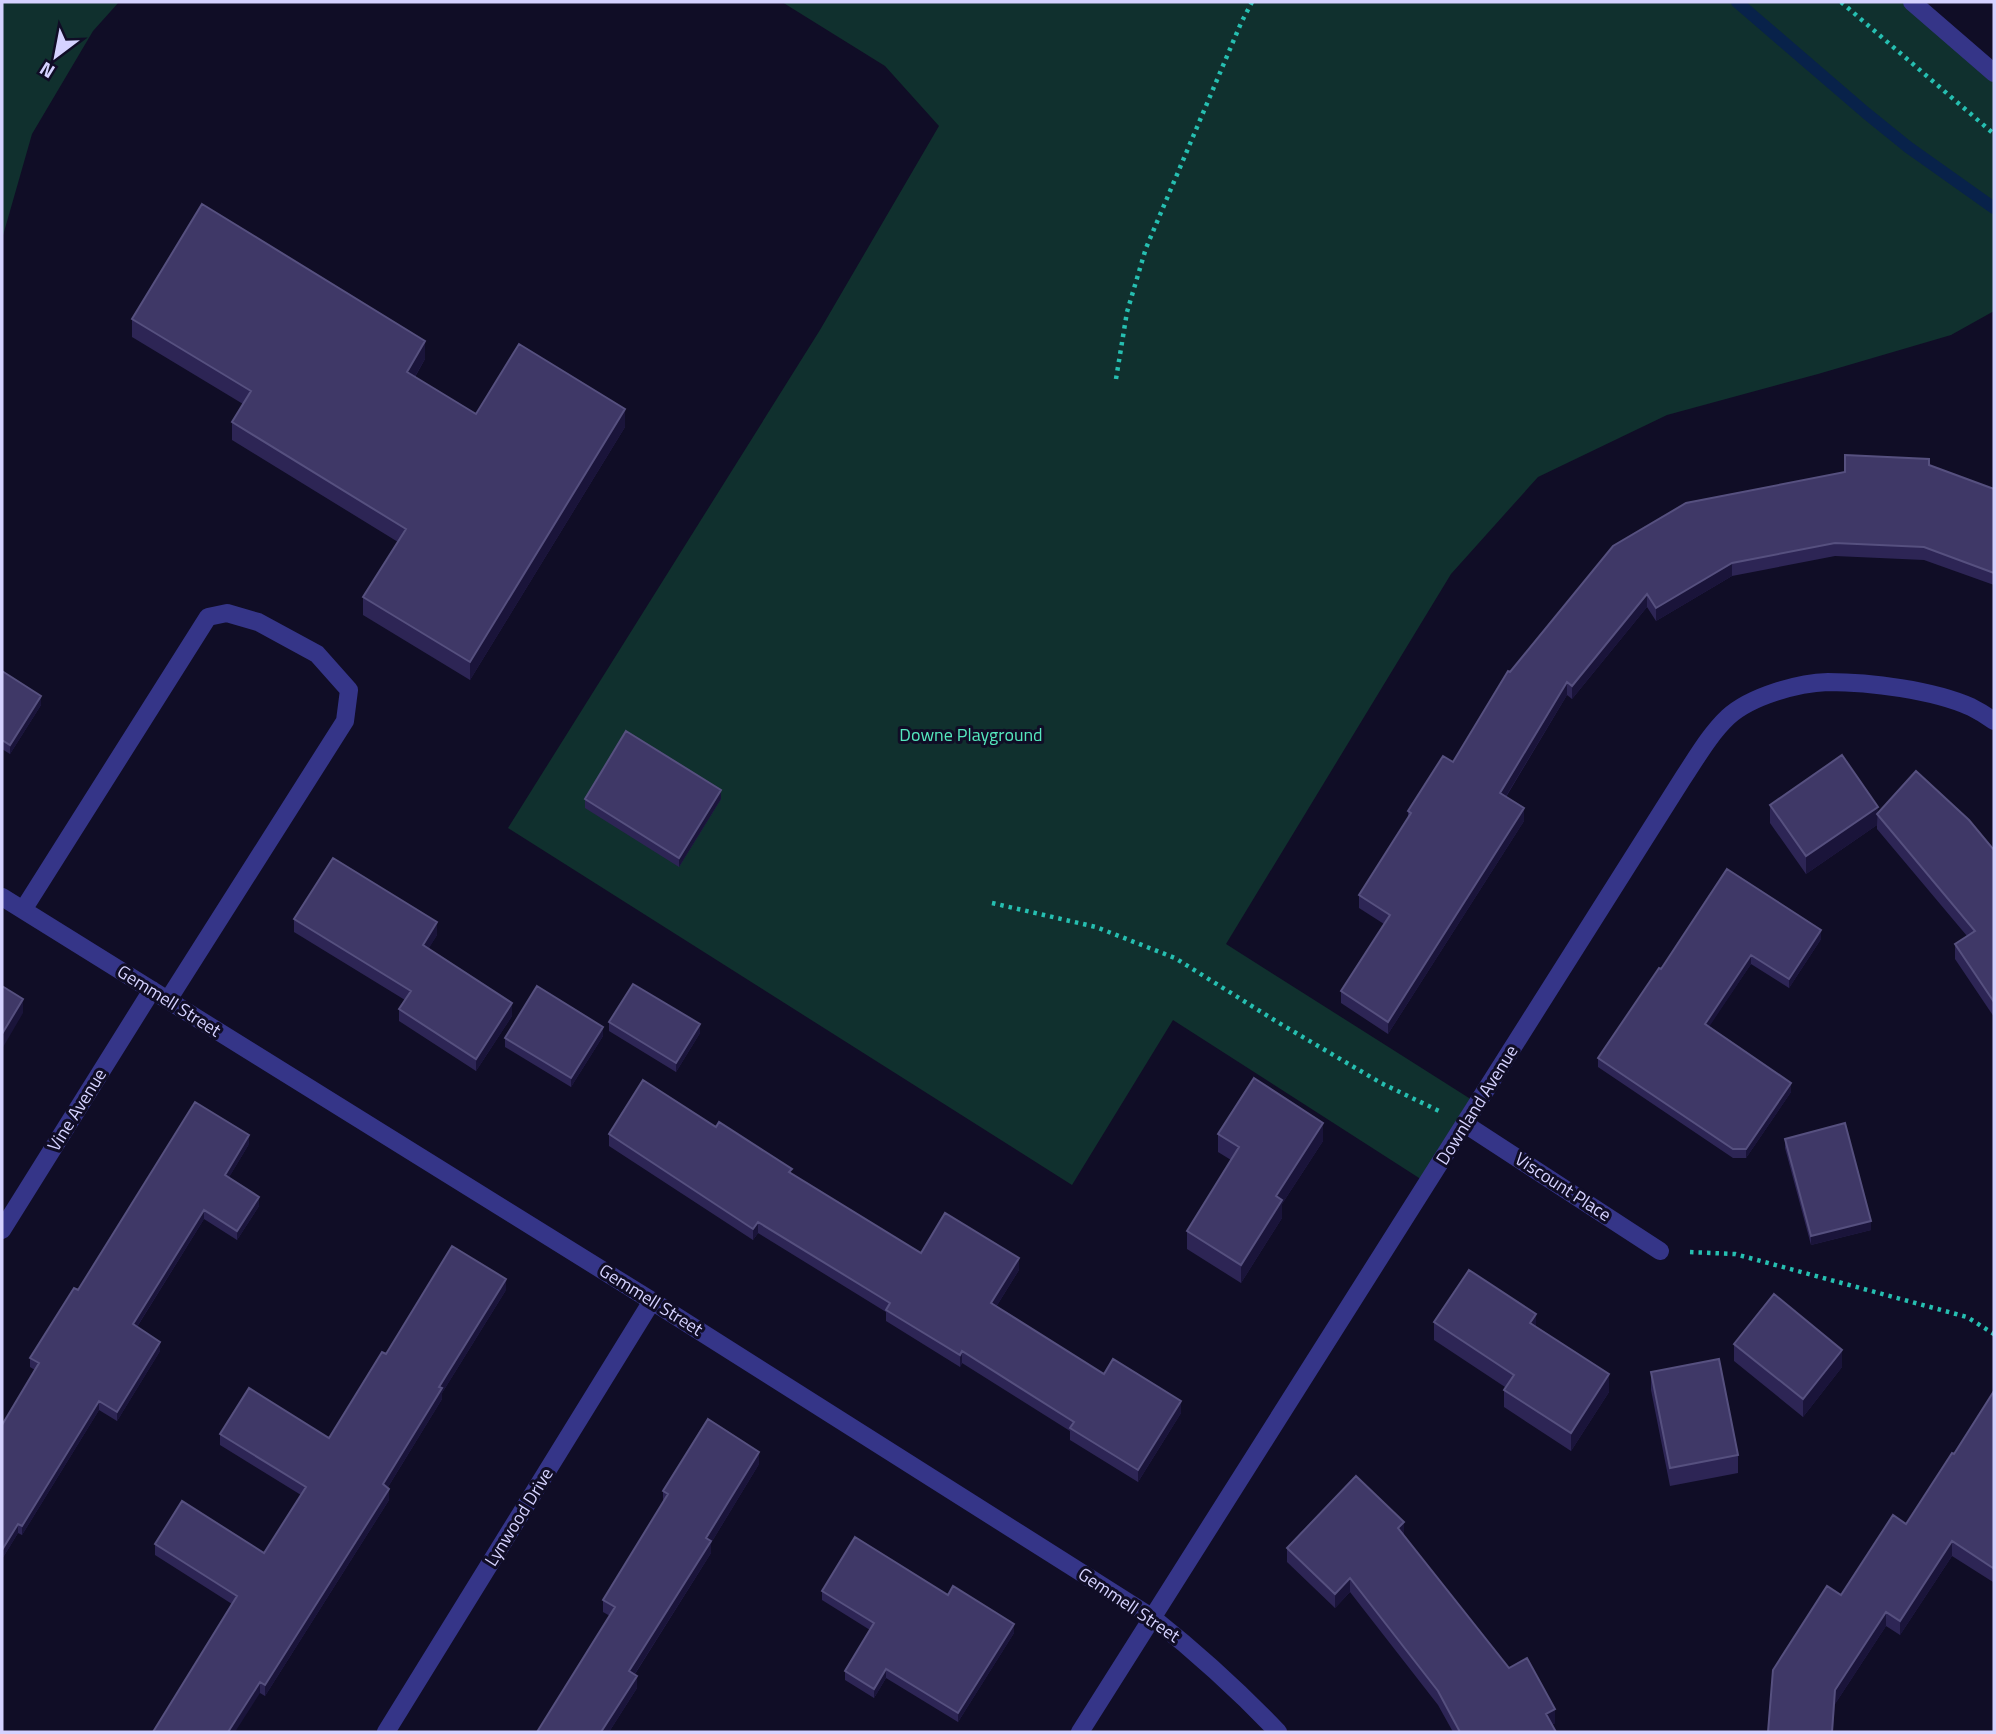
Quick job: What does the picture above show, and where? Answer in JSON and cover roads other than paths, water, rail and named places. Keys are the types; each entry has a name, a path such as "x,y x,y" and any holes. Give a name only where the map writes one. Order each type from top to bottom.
{"street":[{"path":"1912,2 1994,73"},
{"path":"23,910 208,617 227,613 258,622 317,654 349,690 345,721 168,1000"},
{"name":"Downland Avenue","path":"1080,1732 1683,778 1705,744 1728,717 1749,703 1788,688 1827,682 1917,691 1970,707 1994,721"},
{"name":"Gemmell Street","path":"2,897 652,1301 1153,1618 1196,1652 1278,1732"},
{"name":"Vine Avenue","path":"2,1230 152,990"},
{"name":"Viscount Place","path":"1465,1124 1660,1251"},
{"name":"Lynwood Drive","path":"386,1732 652,1301"}],"waterway":[{"path":"1737,2 1908,147 1994,208"}],"park label":[{"name":"Downe Playground","path":"971,735"}]}
